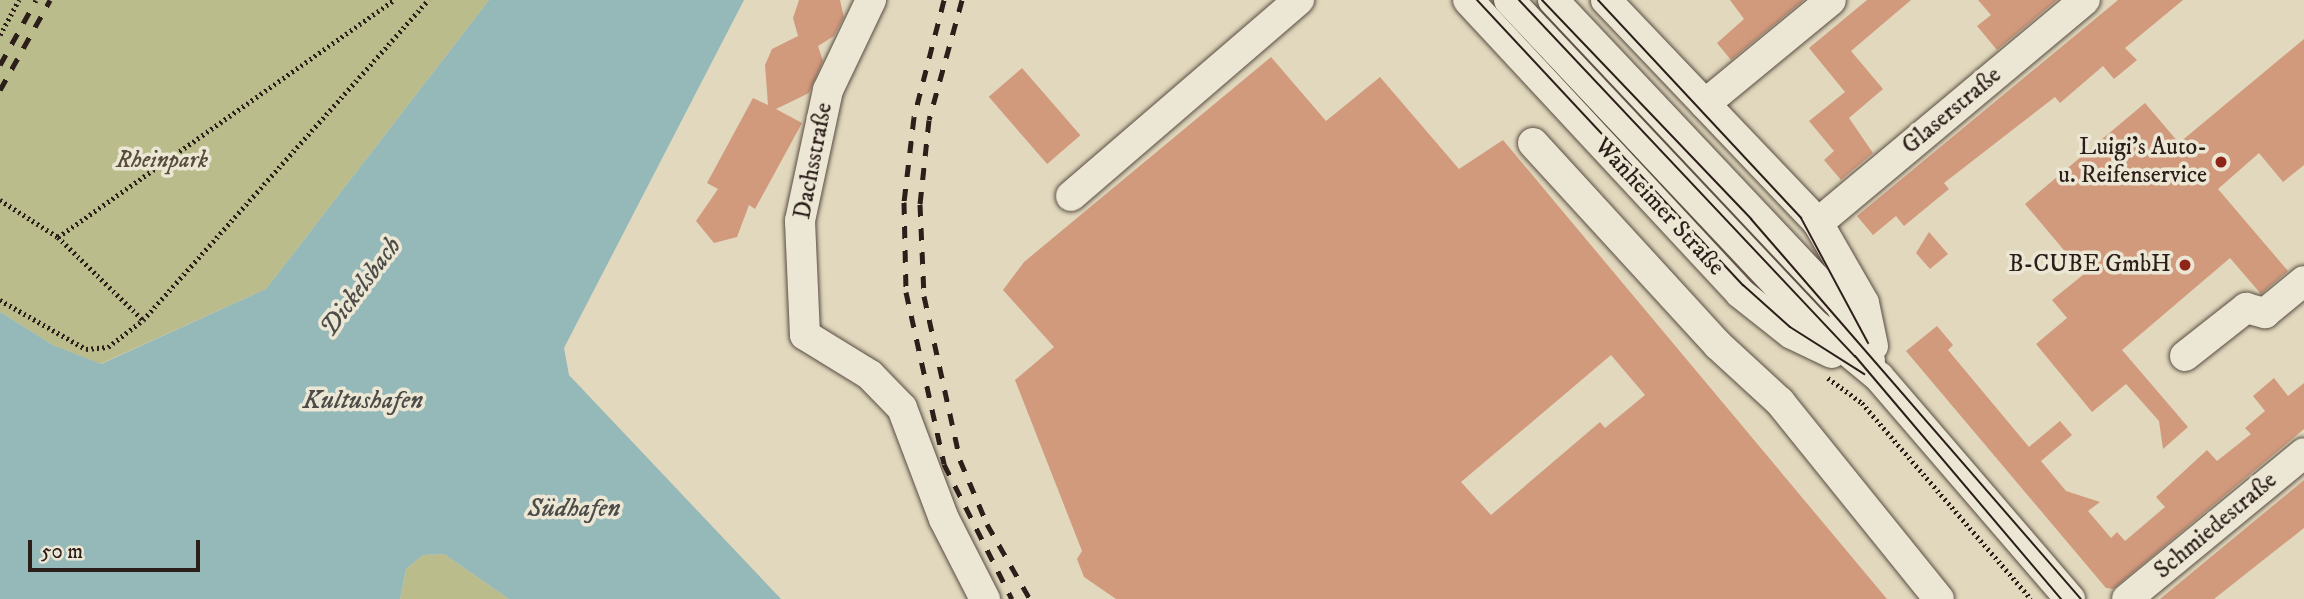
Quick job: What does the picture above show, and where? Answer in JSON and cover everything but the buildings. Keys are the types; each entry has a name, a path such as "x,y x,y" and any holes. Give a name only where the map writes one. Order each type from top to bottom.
{"street":[{"name":"Dachsstraße","path":"871,0 828,90 800,221 804,335 870,374 902,408 944,519 985,599"},
{"path":"1072,196 1299,0"},
{"name":"Wanheimer Straße","path":"1468,0 1740,293 1792,334 1879,377"},
{"name":"Wanheimer Straße","path":"1509,0 1811,321 1879,377 2070,599"},
{"name":"Wanheimer Straße","path":"1553,0 1841,306 1879,377"},
{"name":"Wanheimer Straße","path":"1606,0 1818,223 1864,303 1879,377"},
{"path":"1705,104 1831,0"},
{"name":"Glaserstraße","path":"1818,223 2085,0"},
{"path":"1533,143 1718,345 1780,402 1939,599"},
{"path":"2185,356 2246,307 2265,313 2304,281"},
{"name":"Schmiedestraße","path":"2127,599 2304,453"}],"path":[{"path":"0,35 19,0"},
{"path":"58,237 394,0"},
{"path":"0,300 86,349 105,349 143,320 428,0"},
{"path":"0,200 58,237 143,320"},
{"path":"1821,373 1862,403 2031,599"}],"green space":[{"name":"Rheinpark","path":"0,0 489,0 266,289 100,364 53,345 0,312"},
{"path":"444,554 509,599 400,599 406,569 423,555"}],"water":[{"name":"Kultushafen","path":"489,0 744,0 564,348 569,375 781,599 509,599 444,554 423,555 406,569 400,599 0,599 0,312 53,345 101,364 266,289"}],"tram line":[{"path":"1477,0 1743,285 1790,327 1864,374"},
{"path":"1519,0 1855,356 2061,599"},
{"path":"1542,0 1751,219 2081,599"},
{"path":"1598,0 1801,218 1868,343"}],"railway":[{"path":"0,65 36,0"},
{"path":"0,90 50,0"},
{"path":"944,0 914,117 904,202 906,292 944,464 1012,599"},
{"path":"962,0 929,120 920,204 924,296 960,460 987,524 1030,599"}],"place":[{"name":"Luigi's Auto- u. Reifenservice","path":"2221,162"},
{"name":"B-CUBE GmbH","path":"2185,265"}],"water label":[{"name":"Dickelsbach","path":"361,287"},
{"name":"Südhafen","path":"574,509"}]}
